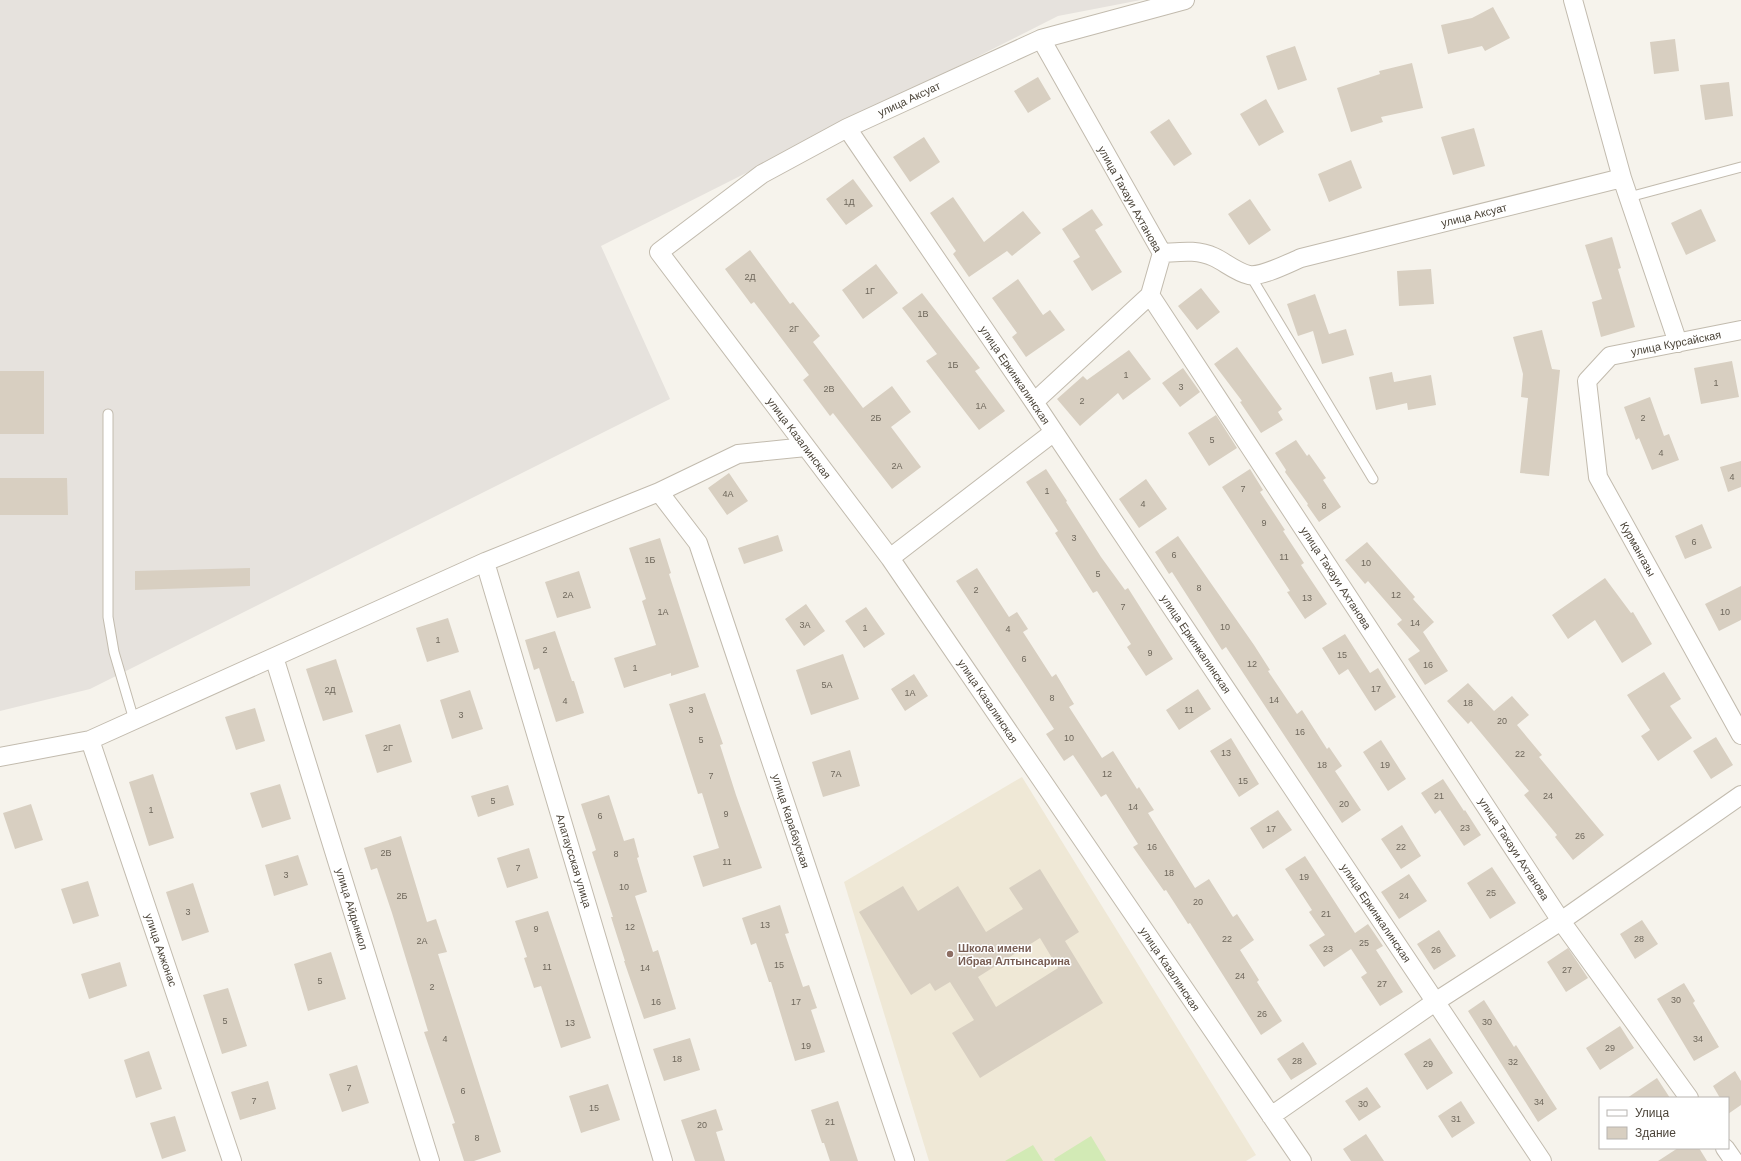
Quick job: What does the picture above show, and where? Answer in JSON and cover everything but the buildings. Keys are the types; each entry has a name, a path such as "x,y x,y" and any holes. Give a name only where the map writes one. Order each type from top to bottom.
{"street":[{"name":"улица Аксуат","path":"659,252 762,174 847,128 1041,39 1185,0"},
{"path":"1573,0 1622,178 1678,343"},
{"name":"улица Тахауи Ахтанова","path":"1041,39 1162,253 1150,295 1561,921 1688,1097"},
{"name":"улица Еркинкалинская","path":"847,128 1034,402 1542,1161"},
{"name":"улица Аксуат","path":"1250,275 1274,270 1301,258 1622,178"},
{"path":"1162,253 1189,251 1207,255 1250,275"},
{"name":"улица Казалинская","path":"659,252 890,558 1302,1161"},
{"path":"1034,402 1150,295"},
{"name":"улица Курсайская","path":"1610,356 1741,330"},
{"name":"Курмангазы","path":"1610,356 1587,381 1598,477 1741,735"},
{"path":"890,558 1054,432"},
{"path":"0,757 90,740 485,562 659,492 738,454 806,447"},
{"name":"улица Карабауская","path":"659,492 698,543 905,1161"},
{"name":"Алатаусская улица","path":"485,562 663,1161"},
{"name":"улица Айдынкол","path":"274,657 430,1161"},
{"name":"улица Акжонас","path":"90,740 232,1161"},
{"path":"1271,1116 1435,1002 1561,921 1741,795"},
{"path":"1726,1149 1734,1161"}],"lane":[{"path":"1629,197 1741,167"},
{"path":"1250,275 1373,479"},
{"path":"108,414 108,617 114,652 134,720"}],"shaded area":[{"path":"0,0 1141,0 1058,16 601,246 670,399 90,689 0,711"},
{"path":"1022,777 1256,1155 1246,1161 929,1161 844,882"}],"green space":[{"path":"1091,1136 1106,1161 1055,1161 1054,1159"},
{"path":"1033,1145 1043,1161 1005,1161"}],"place":[{"name":"Школа имени Ибрая Алтынсарина","path":"950,954"}]}
